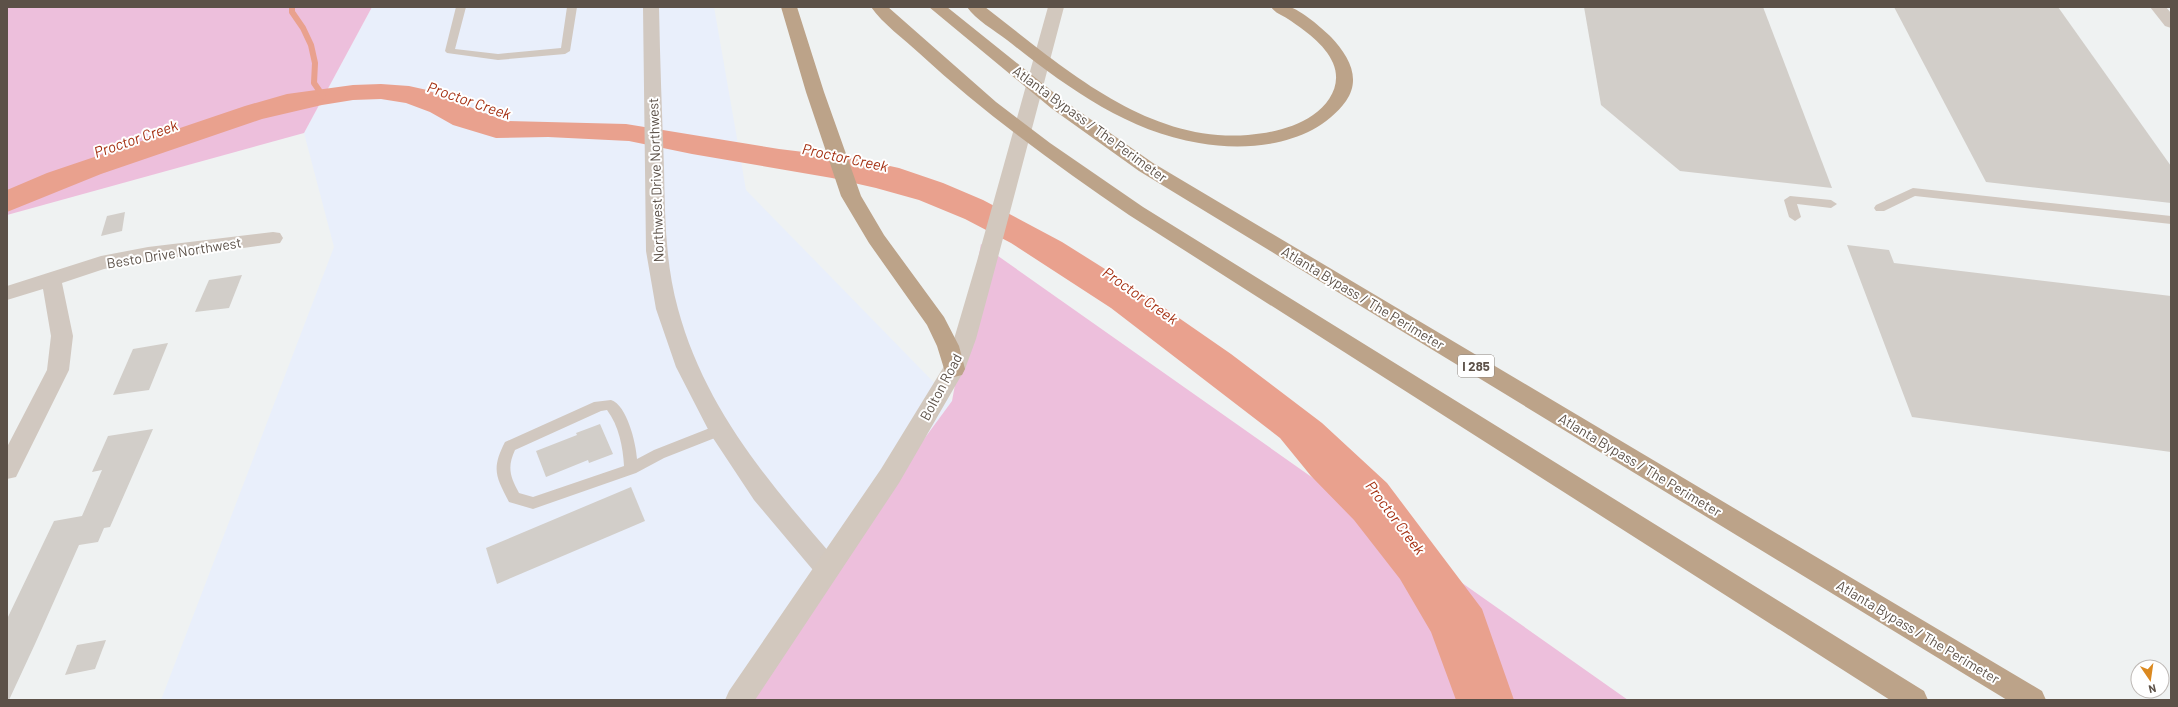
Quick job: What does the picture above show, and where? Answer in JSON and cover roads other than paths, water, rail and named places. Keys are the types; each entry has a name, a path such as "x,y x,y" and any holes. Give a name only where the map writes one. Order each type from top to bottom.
{"highway":[{"path":"789,7 823,118 851,196 876,238 936,322 948,346 954,369"},
{"path":"879,7 945,69 990,106 1045,148 1136,211 1914,700"},
{"name":"Atlanta Bypass / The Perimeter","path":"937,7 1057,104 1146,166 2032,700"},
{"path":"975,7 1080,87 1114,108 1144,122 1171,132 1204,138 1240,141 1288,133 1310,125 1325,115 1336,104 1344,90 1345,77 1341,62 1333,48 1301,20 1279,7"}],"main road":[{"name":"Bolton Road","path":"739,700 890,476 954,369 965,339 1055,11"}],"street":[{"name":"Northwest Drive Northwest","path":"652,7 656,251 667,308 687,367 720,430 762,493 827,568"},
{"name":"Besto Drive Northwest","path":"7,293 51,278 101,264 148,254 273,238"},
{"path":"7,470 58,370 62,336 51,278"}],"lane":[{"path":"461,7 450,51 498,57 565,51 572,7"},
{"path":"1880,208 1913,192 2171,220"},
{"path":"1796,217 1790,200 1831,204"},
{"path":"631,469 630,452 621,419 611,405 599,406 510,446 501,465 504,477 514,498 533,503 631,469 659,454 720,430"}],"water":[{"name":"Proctor Creek","path":"381,84 409,86 427,90 505,121 626,124 779,149 853,158 899,168 943,183 983,200 1062,242 1140,291 1231,354 1322,423 1387,483 1482,609 1514,700 1456,700 1431,632 1400,579 1354,520 1311,476 1280,438 1111,308 1011,243 965,219 919,200 832,178 692,154 629,141 548,137 496,138 453,125 430,112 406,103 381,99 353,100 322,105 262,119 101,174 7,212 7,190 47,173 245,106 287,94 353,85"}],"waterway":[{"path":"292,7 292,12 303,28 311,45 315,63 314,83 323,96"}]}
